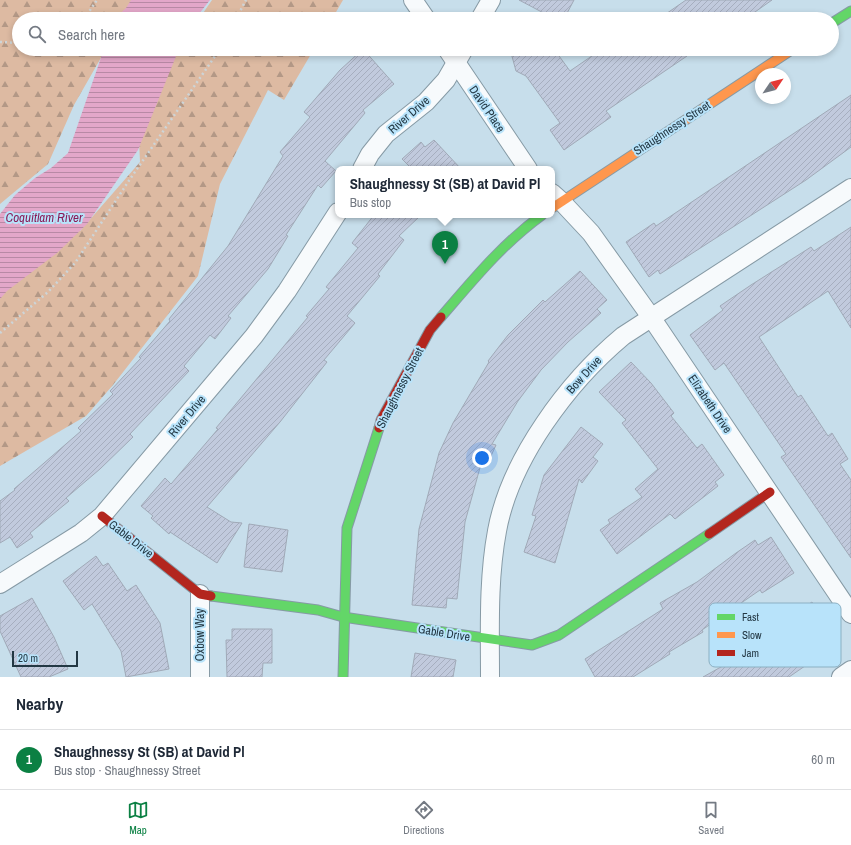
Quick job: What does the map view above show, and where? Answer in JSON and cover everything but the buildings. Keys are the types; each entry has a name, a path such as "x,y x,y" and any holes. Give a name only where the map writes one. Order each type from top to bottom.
{"street":[{"path":"413,0 421,12"},
{"path":"484,12 490,0"},
{"path":"839,19 851,11"},
{"name":"River Drive","path":"364,166 370,154 386,134 426,102 446,80 455,56"},
{"name":"David Place","path":"457,56 526,166"},
{"name":"Shaughnessy Street","path":"555,200 782,56"},
{"name":"Bow Drive","path":"490,677 489,614 497,532 514,477 552,411 606,350 623,336 851,188"},
{"name":"Elizabeth Drive","path":"555,200 591,234 651,317 851,614"},
{"name":"River Drive","path":"0,584 81,533 102,516 254,336 287,292 335,217"},
{"name":"Shaughnessy Street","path":"343,677 343,617 347,528 382,420 430,330 491,258 524,228 538,218"},
{"name":"Gable Drive","path":"102,516 200,594 318,610 343,617 532,644 559,635 770,492"},
{"name":"Oxbow Way","path":"200,594 200,677"},
{"path":"841,677 851,670"}],"path":[{"path":"89,12 97,0"},
{"path":"240,12 246,0"},
{"path":"0,42 12,43"},
{"path":"0,333 48,292 75,263 128,182 215,56"}],"green space":[{"path":"0,0 134,0 127,12 12,12 12,56 102,56 74,105 48,164 0,204"},
{"path":"212,0 343,0 336,12 204,12"},
{"path":"175,56 310,56 284,100 268,90 220,184 198,276 113,385 86,416 0,466 0,276 60,231 80,231 140,162 138,121"}],"water":[{"path":"131,0 210,0 201,12 122,12"},
{"name":"Coquitlam River","path":"102,56 176,56 138,150 87,224 57,253 7,291 0,299 0,214 15,195 68,153"}],"traffic: fast":[{"path":"839,19 851,11"},
{"path":"441,317 476,276 501,250 538,218"},
{"path":"343,677 347,528 379,428"},
{"path":"211,596 318,610 343,617 532,645 559,635 709,534"}],"traffic: slow":[{"path":"555,206 782,56"}],"traffic: jam":[{"path":"379,428 381,420 430,330 441,317"},
{"path":"709,534 770,492"},
{"path":"102,516 200,594 211,596"}],"place":[{"name":"Shaughnessy St (SB) at David Pl","path":"445,264"}]}
